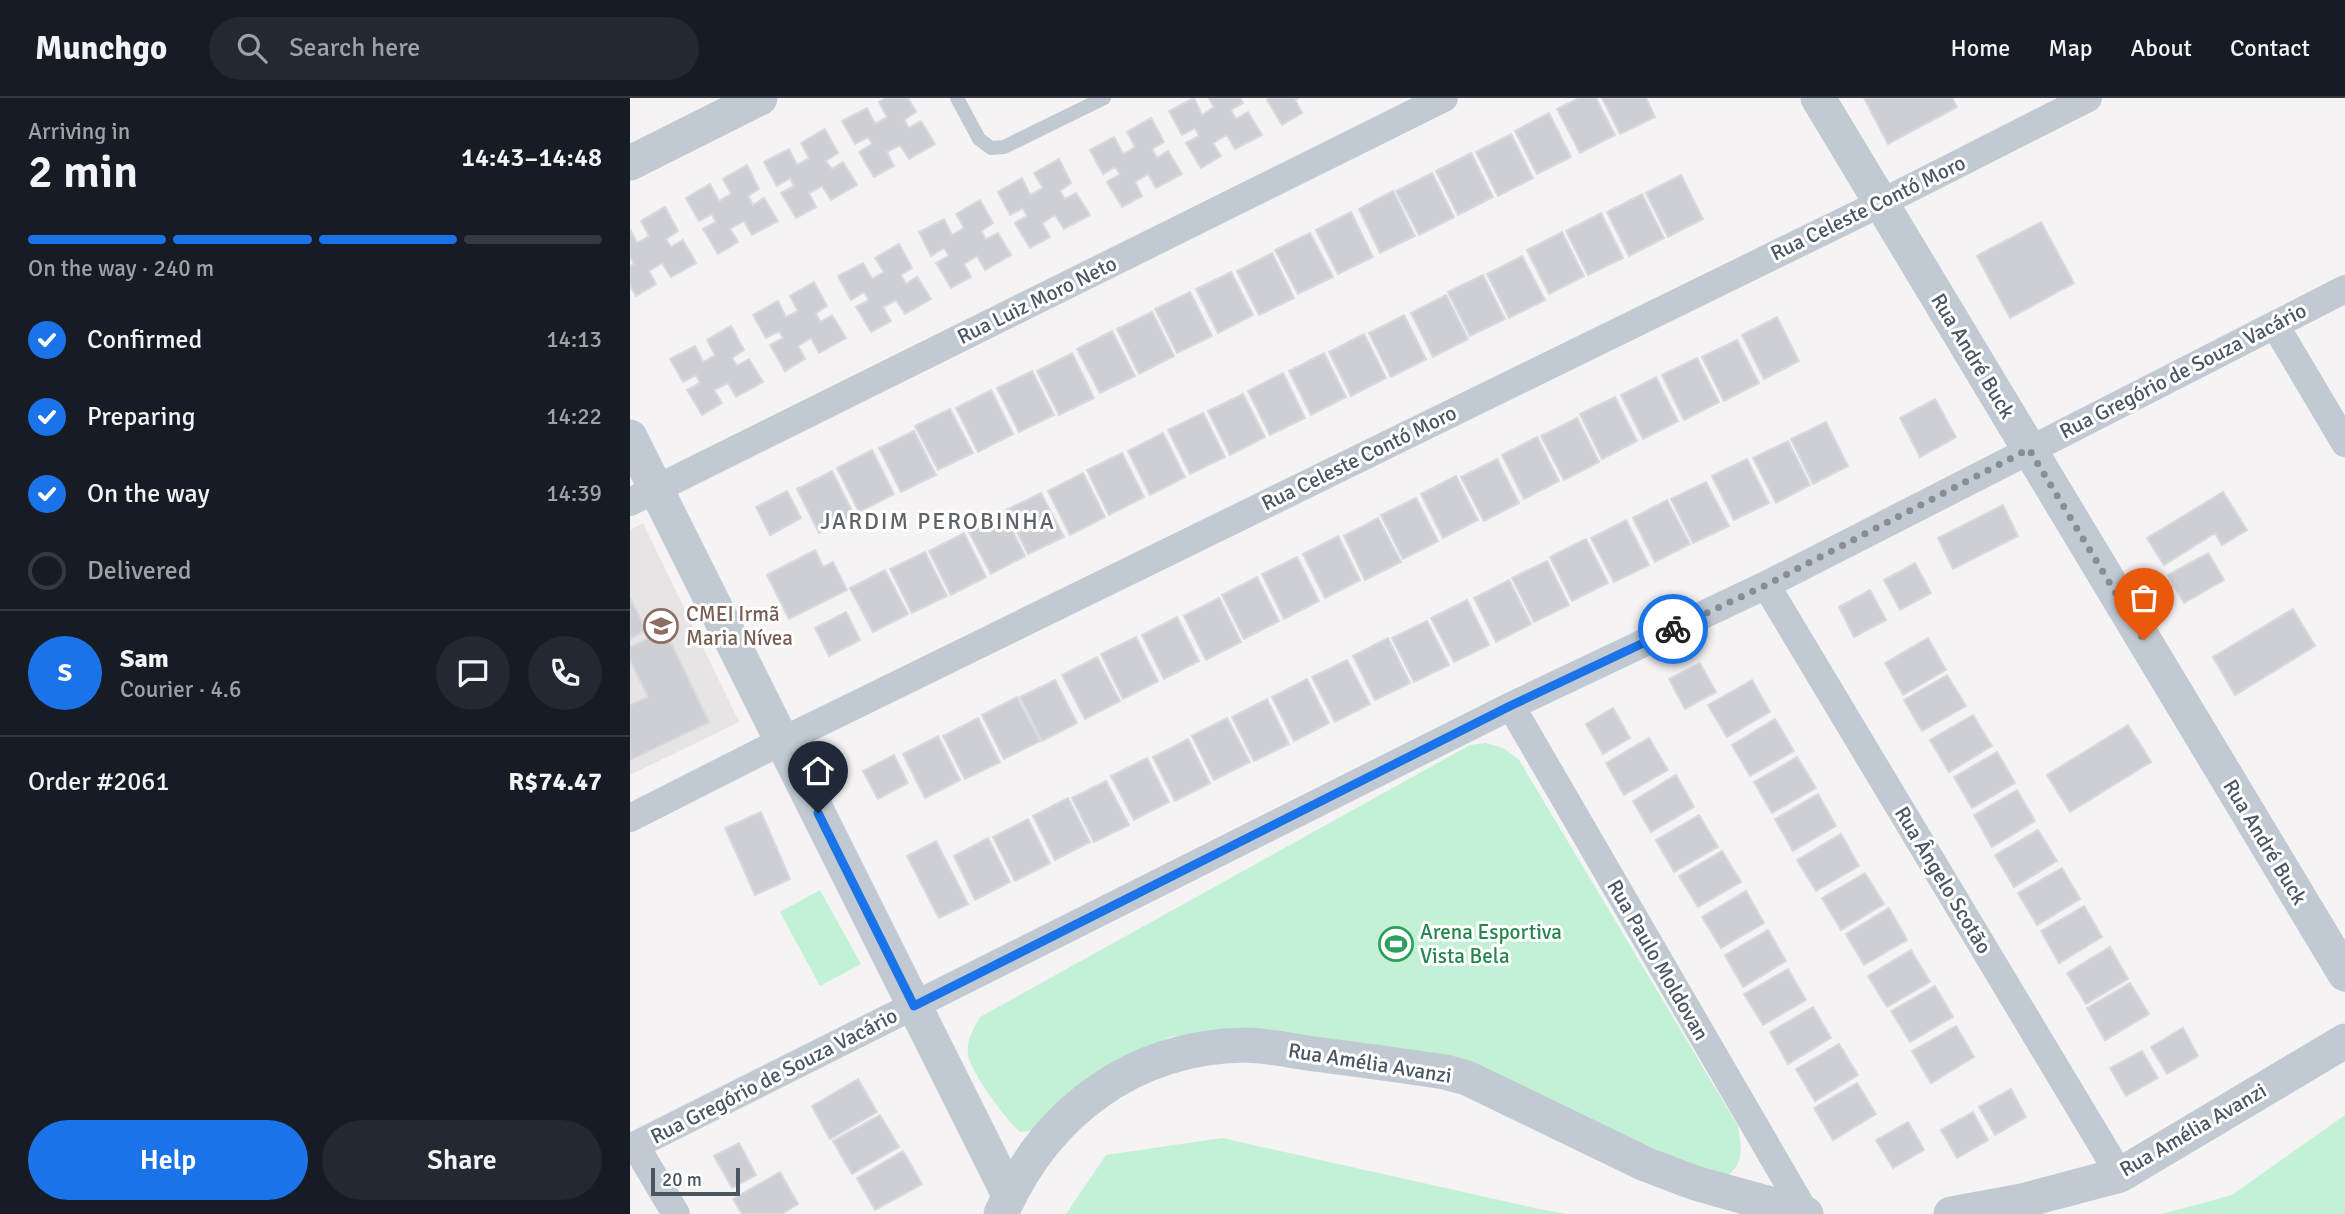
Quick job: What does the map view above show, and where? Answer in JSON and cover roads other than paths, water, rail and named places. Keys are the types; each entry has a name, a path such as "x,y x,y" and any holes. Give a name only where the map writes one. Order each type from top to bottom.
{"street":[{"path":"630,163 760,98"},
{"name":"Rua Luiz Moro Neto","path":"643,496 1444,98"},
{"name":"Rua André Buck","path":"1818,98 2345,974"},
{"name":"Rua Celeste Contó Moro","path":"630,818 1881,203 2088,98"},
{"name":"Rua Gregório de Souza Vacário","path":"632,1147 1510,706 1766,585 2345,289"},
{"path":"2275,325 2345,443"},
{"path":"630,437 643,496 782,741 914,1006 1005,1205"},
{"name":"Rua Ângelo Scotão","path":"1766,585 2120,1175"},
{"name":"Rua Paulo Moldovan","path":"1510,706 1806,1214"},
{"name":"Rua Amélia Avanzi","path":"1951,1214 2022,1201 2120,1175 2345,1041"},
{"name":"Rua Amélia Avanzi","path":"1005,1205 1026,1165 1045,1140 1074,1110 1099,1090 1130,1072 1168,1056 1209,1047 1247,1045 1444,1072 1467,1078 1646,1164 1695,1183 1806,1214"},
{"path":"632,1147 676,1214"}],"lane":[{"path":"957,98 979,139 991,148 1004,147 1104,98"}],"place":[{"name":"CMEI Irmã Maria Nívea","path":"661,626"},
{"name":"Arena Esportiva Vista Bela","path":"1396,944"}],"district":[{"name":"JARDIM PEROBINHA","path":"938,521"}]}
